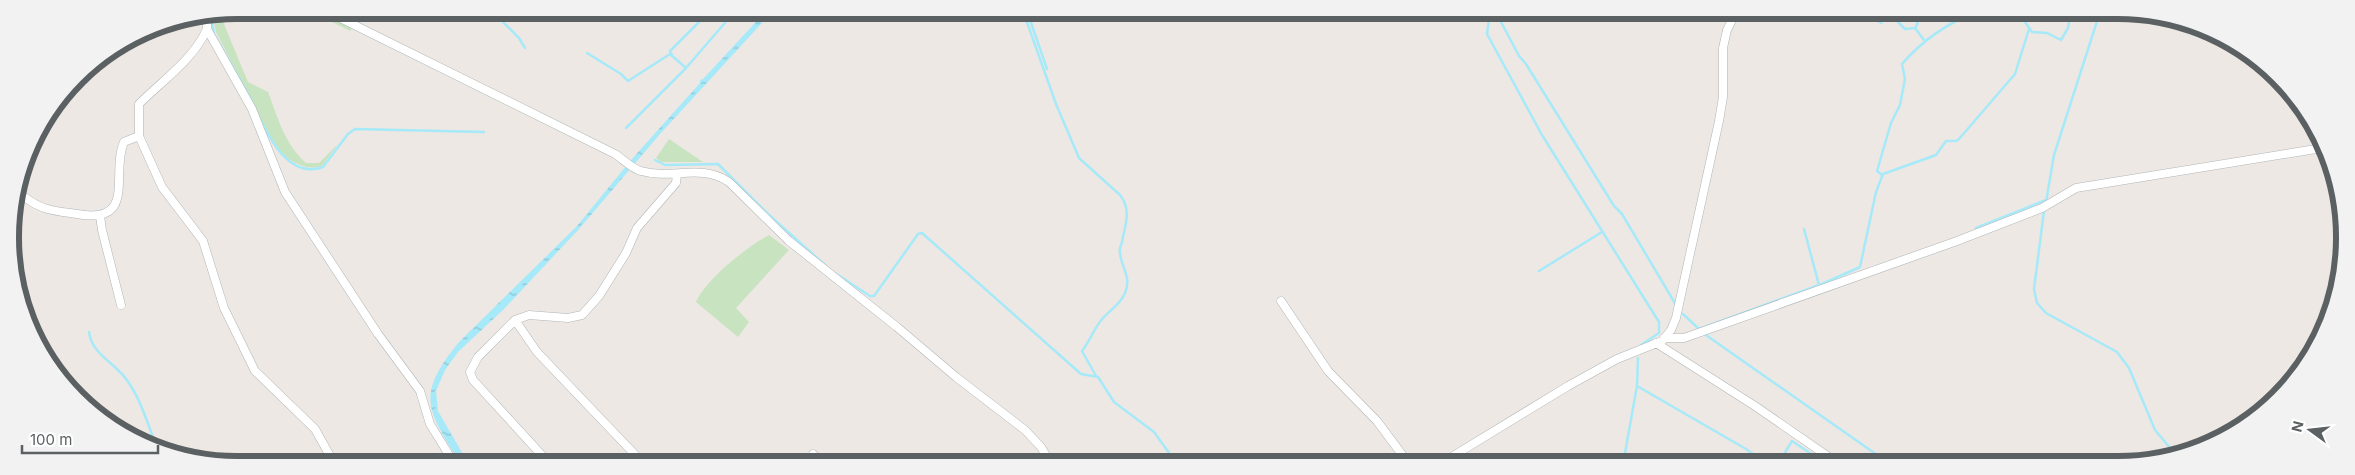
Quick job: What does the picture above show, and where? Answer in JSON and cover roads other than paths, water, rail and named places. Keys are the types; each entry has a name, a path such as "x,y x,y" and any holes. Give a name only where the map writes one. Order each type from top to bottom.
{"street":[{"path":"342,19 628,162 641,171 677,174 711,173 729,182 789,241 956,377 1025,430 1041,447 1046,456"},
{"path":"1453,456 1568,386 1617,359 1664,338 1676,318 1705,190 1723,97 1723,48 1727,30 1732,19"},
{"path":"207,21 207,29 201,42 191,55 139,104 139,136 162,187 203,241 224,308 255,372 314,429 330,456"},
{"path":"207,29 252,109 285,192 378,334 420,391 430,424 450,456"},
{"path":"26,198 40,208 88,216 100,216 108,212 115,204 120,183 121,150 124,142 139,136"},
{"path":"1664,338 1684,338 1929,251 2042,208 2076,188 2318,149"},
{"path":"543,456 473,380 470,372 478,357 515,320 529,315 568,318 582,314 599,296 626,253 637,228 676,183 677,174"},
{"path":"100,216 121,305"},
{"path":"1281,301 1328,371 1377,421 1403,456"},
{"path":"515,320 537,352 636,456"},
{"path":"1656,343 1748,402 1826,456"}],"water":[{"path":"759,19 766,19 660,134 579,229 503,310 458,352 445,370 436,391 438,411 464,456 456,456 440,429 431,402 431,390 445,360 459,342 577,226 631,160 700,83 700,80"}],"waterway":[{"path":"500,19 519,38 525,48"},
{"path":"672,55 670,51 702,19"},
{"path":"626,128 686,68 728,19"},
{"path":"1026,19 1056,104 1079,158 1120,195 1126,206 1126,224 1120,252 1127,277 1127,287 1121,301 1100,322 1082,351 1096,376"},
{"path":"1030,19 1047,69"},
{"path":"1489,19 1487,34 1542,135 1659,322 1659,333 1641,345"},
{"path":"1492,19 1500,20 1519,56 1526,64 1614,206 1622,214 1676,305"},
{"path":"1874,19 1881,23 1885,19"},
{"path":"1895,19 1905,29 1915,28"},
{"path":"1918,19 1915,28 1924,40"},
{"path":"1882,175 1877,171 1891,123 1900,105 1905,79 1902,64 1935,34 1960,19"},
{"path":"2023,19 2032,32 2047,33 2061,40 2068,28 2070,19"},
{"path":"2046,202 2054,155 2098,19"},
{"path":"212,21 214,34 252,101"},
{"path":"1699,329 1822,284 1860,267 1876,192 1883,174 1936,155 1946,141 1956,141 1959,139 2015,74 2029,29"},
{"path":"587,53 621,74 628,81 670,54 686,68"},
{"path":"258,115 268,135 282,154 300,167 311,169 323,167 348,134 355,129 484,132"},
{"path":"655,160 665,165 718,164 768,214 825,265"},
{"path":"1976,228 2046,200"},
{"path":"2044,211 2034,289 2037,303 2046,313 2117,352 2129,368 2155,430 2172,449"},
{"path":"1804,229 1819,285"},
{"path":"1539,271 1602,232"},
{"path":"835,273 870,296 874,296 918,234 922,233 1081,374 1098,377 1114,402 1154,432 1171,456"},
{"path":"1683,314 1699,329"},
{"path":"89,332 90,338 103,357 131,385 154,440"},
{"path":"1703,333 1879,456"},
{"path":"1624,456 1637,386 1638,358"},
{"path":"1637,386 1756,456"},
{"path":"1783,456 1792,441 1814,456"}]}
